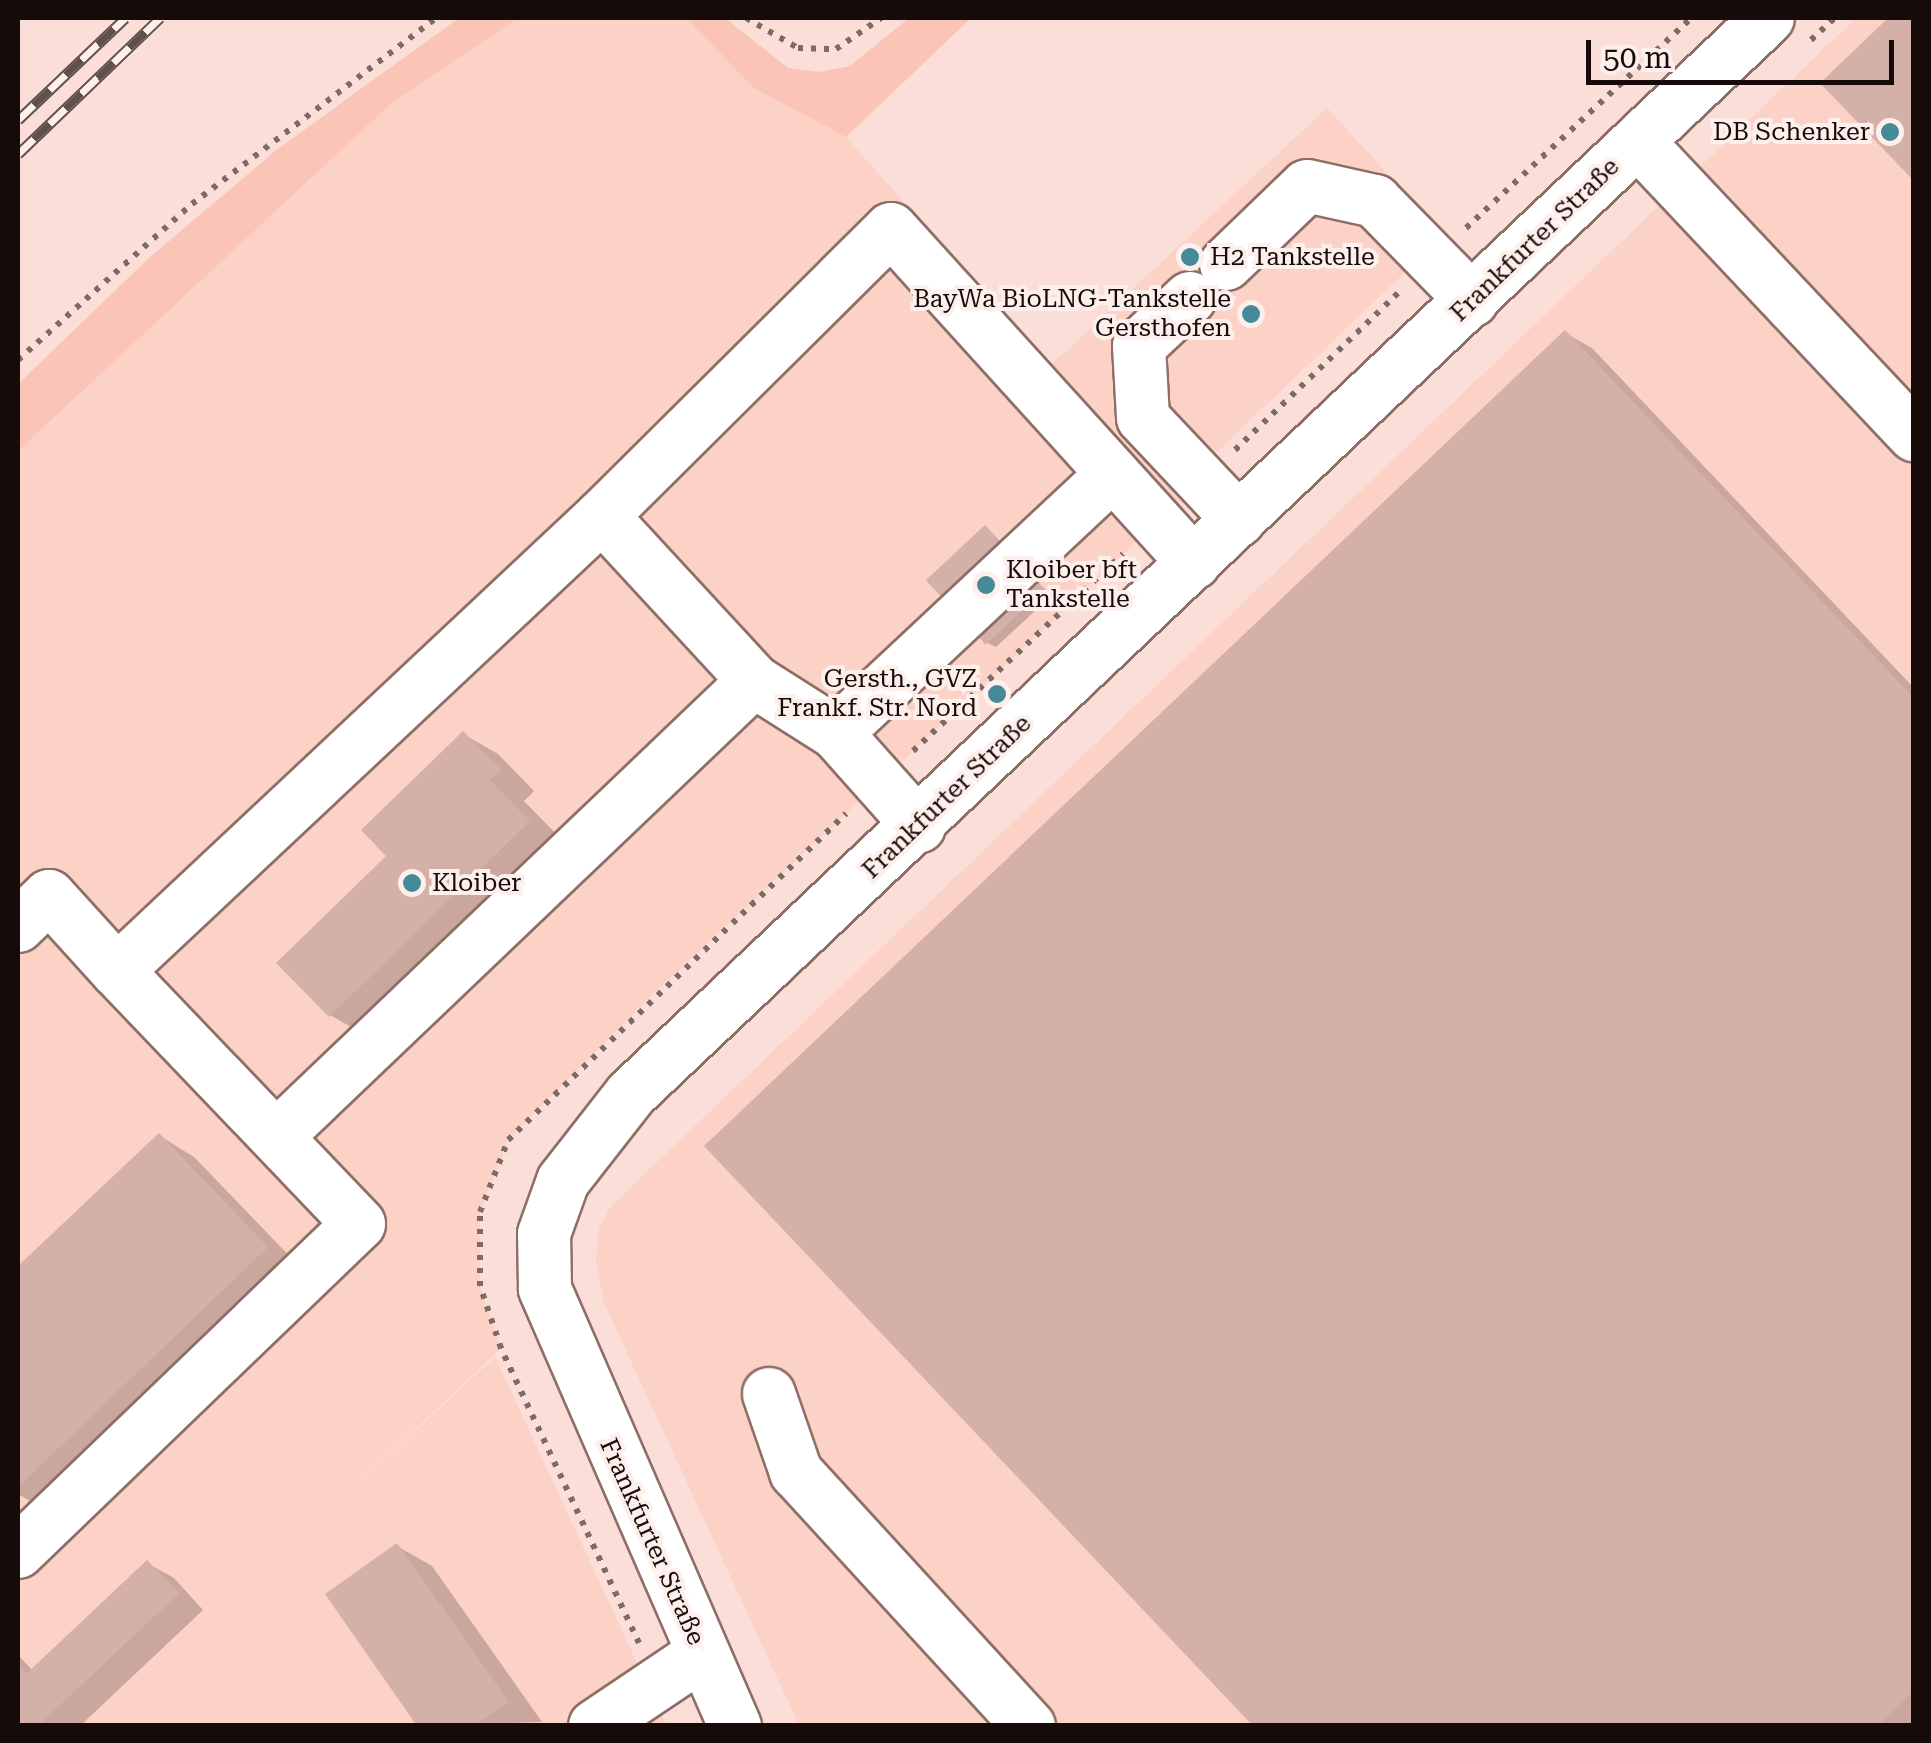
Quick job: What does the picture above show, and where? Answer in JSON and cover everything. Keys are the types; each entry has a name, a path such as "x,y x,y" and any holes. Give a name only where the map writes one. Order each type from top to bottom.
{"street":[{"name":"Frankfurter Straße","path":"735,1726 544,1289 544,1234 563,1181 631,1094 1638,142 1788,31"},
{"path":"1638,142 1914,434"},
{"path":"1239,520 1142,418 1139,346 1307,186 1375,201 1472,300"},
{"path":"117,971 602,516 891,230 1194,563"},
{"path":"836,733 1112,474"},
{"path":"602,516 754,681 836,733 918,826"},
{"path":"277,1136 754,681"},
{"path":"18,926 50,896 359,1224 18,1552"},
{"path":"769,1394 796,1472 1029,1726"},
{"path":"595,1726 702,1654"}],"path":[{"path":"18,360 192,204 436,18"},
{"path":"746,18 798,48 836,49 881,18"},
{"path":"1788,31 1835,18"}],"shaded area":[{"path":"459,18 518,18 393,102 18,451 18,384 148,259 275,151"},
{"path":"518,18 686,18 754,88 846,137 1050,366 1327,108 1444,235 1174,493 1180,501 648,999 508,1140 480,1212 480,1286 501,1348 315,1524 495,1357 666,1725 18,1726 18,451 393,102"},
{"path":"686,18 725,18 788,68 819,72 850,66 909,18 971,18 846,137 754,88"},
{"path":"1856,18 1913,18 1913,1725 799,1725 604,1303 596,1261 599,1227 612,1205"}],"building":[{"name":"DB Schenker","path":"1888,18 1914,18 1914,181 1820,83"},
{"path":"1565,330 1914,698 1914,1691 1877,1726 1253,1726 704,1146"},
{"name":"Kloiber bft Tankstelle","path":"985,525 1045,589 986,645 926,580"},
{"name":"Kloiber","path":"463,731 501,770 490,780 530,821 329,1017 276,963 386,856 361,830"},
{"path":"159,1133 268,1247 18,1487 18,1266"},
{"path":"397,1543 509,1702 474,1726 417,1726 325,1594"},
{"path":"147,1560 179,1593 38,1726 18,1726 18,1665 26,1674"}],"railway":[{"path":"18,120 125,18"},
{"path":"18,154 160,18"}],"place":[{"name":"DB Schenker","path":"1890,132"},
{"name":"H2 Tankstelle","path":"1190,257"},
{"name":"BayWa BioLNG-Tankstelle Gersthofen","path":"1251,314"},
{"name":"Kloiber bft Tankstelle","path":"986,585"},
{"name":"Gersth., GVZ Frankf. Str. Nord","path":"997,694"},
{"name":"Kloiber","path":"412,883"}]}
